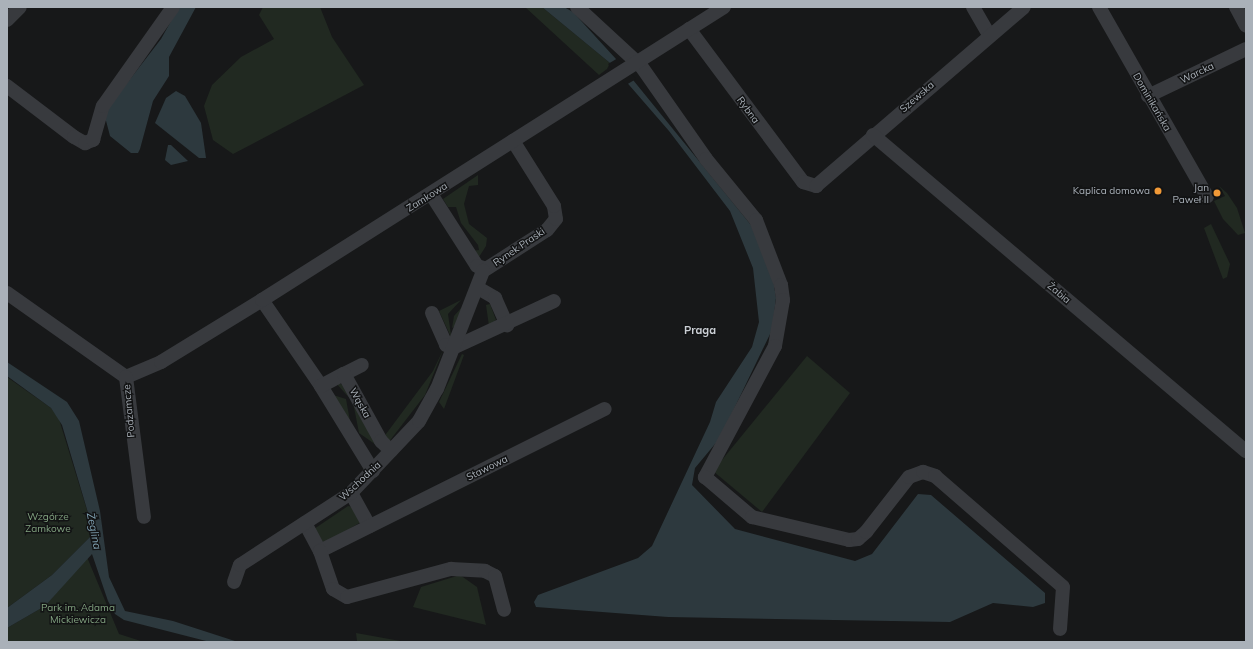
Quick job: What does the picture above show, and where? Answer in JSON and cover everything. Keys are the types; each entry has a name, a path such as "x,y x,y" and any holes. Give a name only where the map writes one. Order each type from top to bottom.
{"street":[{"path":"7,20 20,7"},
{"path":"7,86 74,137 85,143 92,140 103,106 173,7"},
{"path":"577,7 635,64 706,159 756,220 781,285 783,300 775,346 705,477 752,517 849,540 858,539 866,532 909,477 923,472 935,476 1063,587 1060,629"},
{"name":"Zamkowa","path":"126,377 161,362 262,300 724,7"},
{"path":"973,7 989,35"},
{"name":"Szewska","path":"812,186 821,184 873,135 989,35 1024,7"},
{"name":"Dominikańska","path":"1099,7 1148,96 1207,196"},
{"path":"1236,7 1246,26"},
{"name":"Rybna","path":"689,29 770,141 803,182 812,186"},
{"name":"Warcka","path":"1148,96 1246,49"},
{"name":"Żabia","path":"873,135 1246,451"},
{"name":"Rynek Praski","path":"431,194 483,271 546,230 556,218 554,206 513,141"},
{"name":"Wschodnia","path":"234,582 240,565 351,493 391,451 427,408 455,347 483,271"},
{"path":"478,288 495,298 507,325"},
{"name":"Podzamcze","path":"7,293 126,377 144,517"},
{"path":"262,300 321,386 373,471"},
{"path":"432,313 446,345 455,347 507,325 554,301"},
{"path":"321,386 362,365"},
{"name":"Wąska","path":"344,374 381,441 391,451"},
{"name":"Stawowa","path":"320,551 605,409"},
{"path":"351,493 369,526"},
{"path":"305,523 320,551 333,589 347,597 451,569 479,570 495,576 504,610"}],"green space":[{"path":"263,7 320,7 332,37 364,85 233,154 213,140 204,106 212,85 241,57 274,39 259,15"},
{"path":"525,7 542,7 610,63 607,69 599,75"},
{"path":"478,175 478,185 469,186 464,204 469,224 487,238 486,246 479,257 471,251 479,250 478,245 461,223 456,207 448,207 443,199"},
{"path":"1219,186 1227,193 1237,208 1245,233 1238,235 1223,219 1214,201 1225,196"},
{"path":"1211,224 1230,264 1227,277 1223,279 1204,228"},
{"path":"461,300 448,314 451,335 448,341 450,335 439,311"},
{"path":"490,304 496,320 489,326 486,305"},
{"path":"462,307 455,326 452,328 454,316"},
{"path":"444,348 425,395 388,443 383,438 433,371"},
{"path":"462,354 464,355 444,409 439,402"},
{"path":"807,356 850,393 762,512 713,471"},
{"name":"Wzgórze Zamkowe","path":"7,377 51,408 59,419 94,533 52,575 7,608"},
{"path":"335,382 346,386 379,447 359,433 353,402"},
{"path":"330,394 346,399 350,421"},
{"path":"348,506 353,507 361,522 324,544 314,529"},
{"name":"Park im. Adama Mickiewicza","path":"87,557 119,634 144,642 7,642 7,628 45,606"},
{"path":"460,575 477,587 486,625 413,607 421,587"},
{"path":"356,633 406,642 360,642 357,641"}],"water":[{"path":"179,7 196,7 169,57 169,76 153,101 140,149 138,153 131,153 110,136 104,113 161,39"},
{"path":"542,7 564,7 573,12 616,59 751,225 772,273 776,298 772,330 720,438 695,468 692,485 735,529 855,561 872,554 918,494 931,495 1045,593 1045,603 1033,607 993,603 950,622 668,617 536,607 534,602 538,595 638,558 652,546 710,422 716,402 752,347 759,322 753,268 730,211 669,131 610,63"},
{"path":"176,91 185,96 201,123 206,158 199,158 155,123 166,98"},
{"path":"168,145 171,145 188,161 171,165 165,160"},
{"name":"Żeglina","path":"7,362 67,402 79,421 100,511 109,577 125,611 173,621 238,642 210,642 124,620 115,614 108,601 92,554 45,606 7,628 7,608 52,575 94,533 62,425 51,408 7,376"}],"pier":[{"path":"618,58 636,79 626,85 608,64"}],"place":[{"name":"Kaplica domowa","path":"1158,191"},
{"name":"Jan Paweł II","path":"1217,193"}],"district":[{"name":"Praga","path":"700,330"}]}
